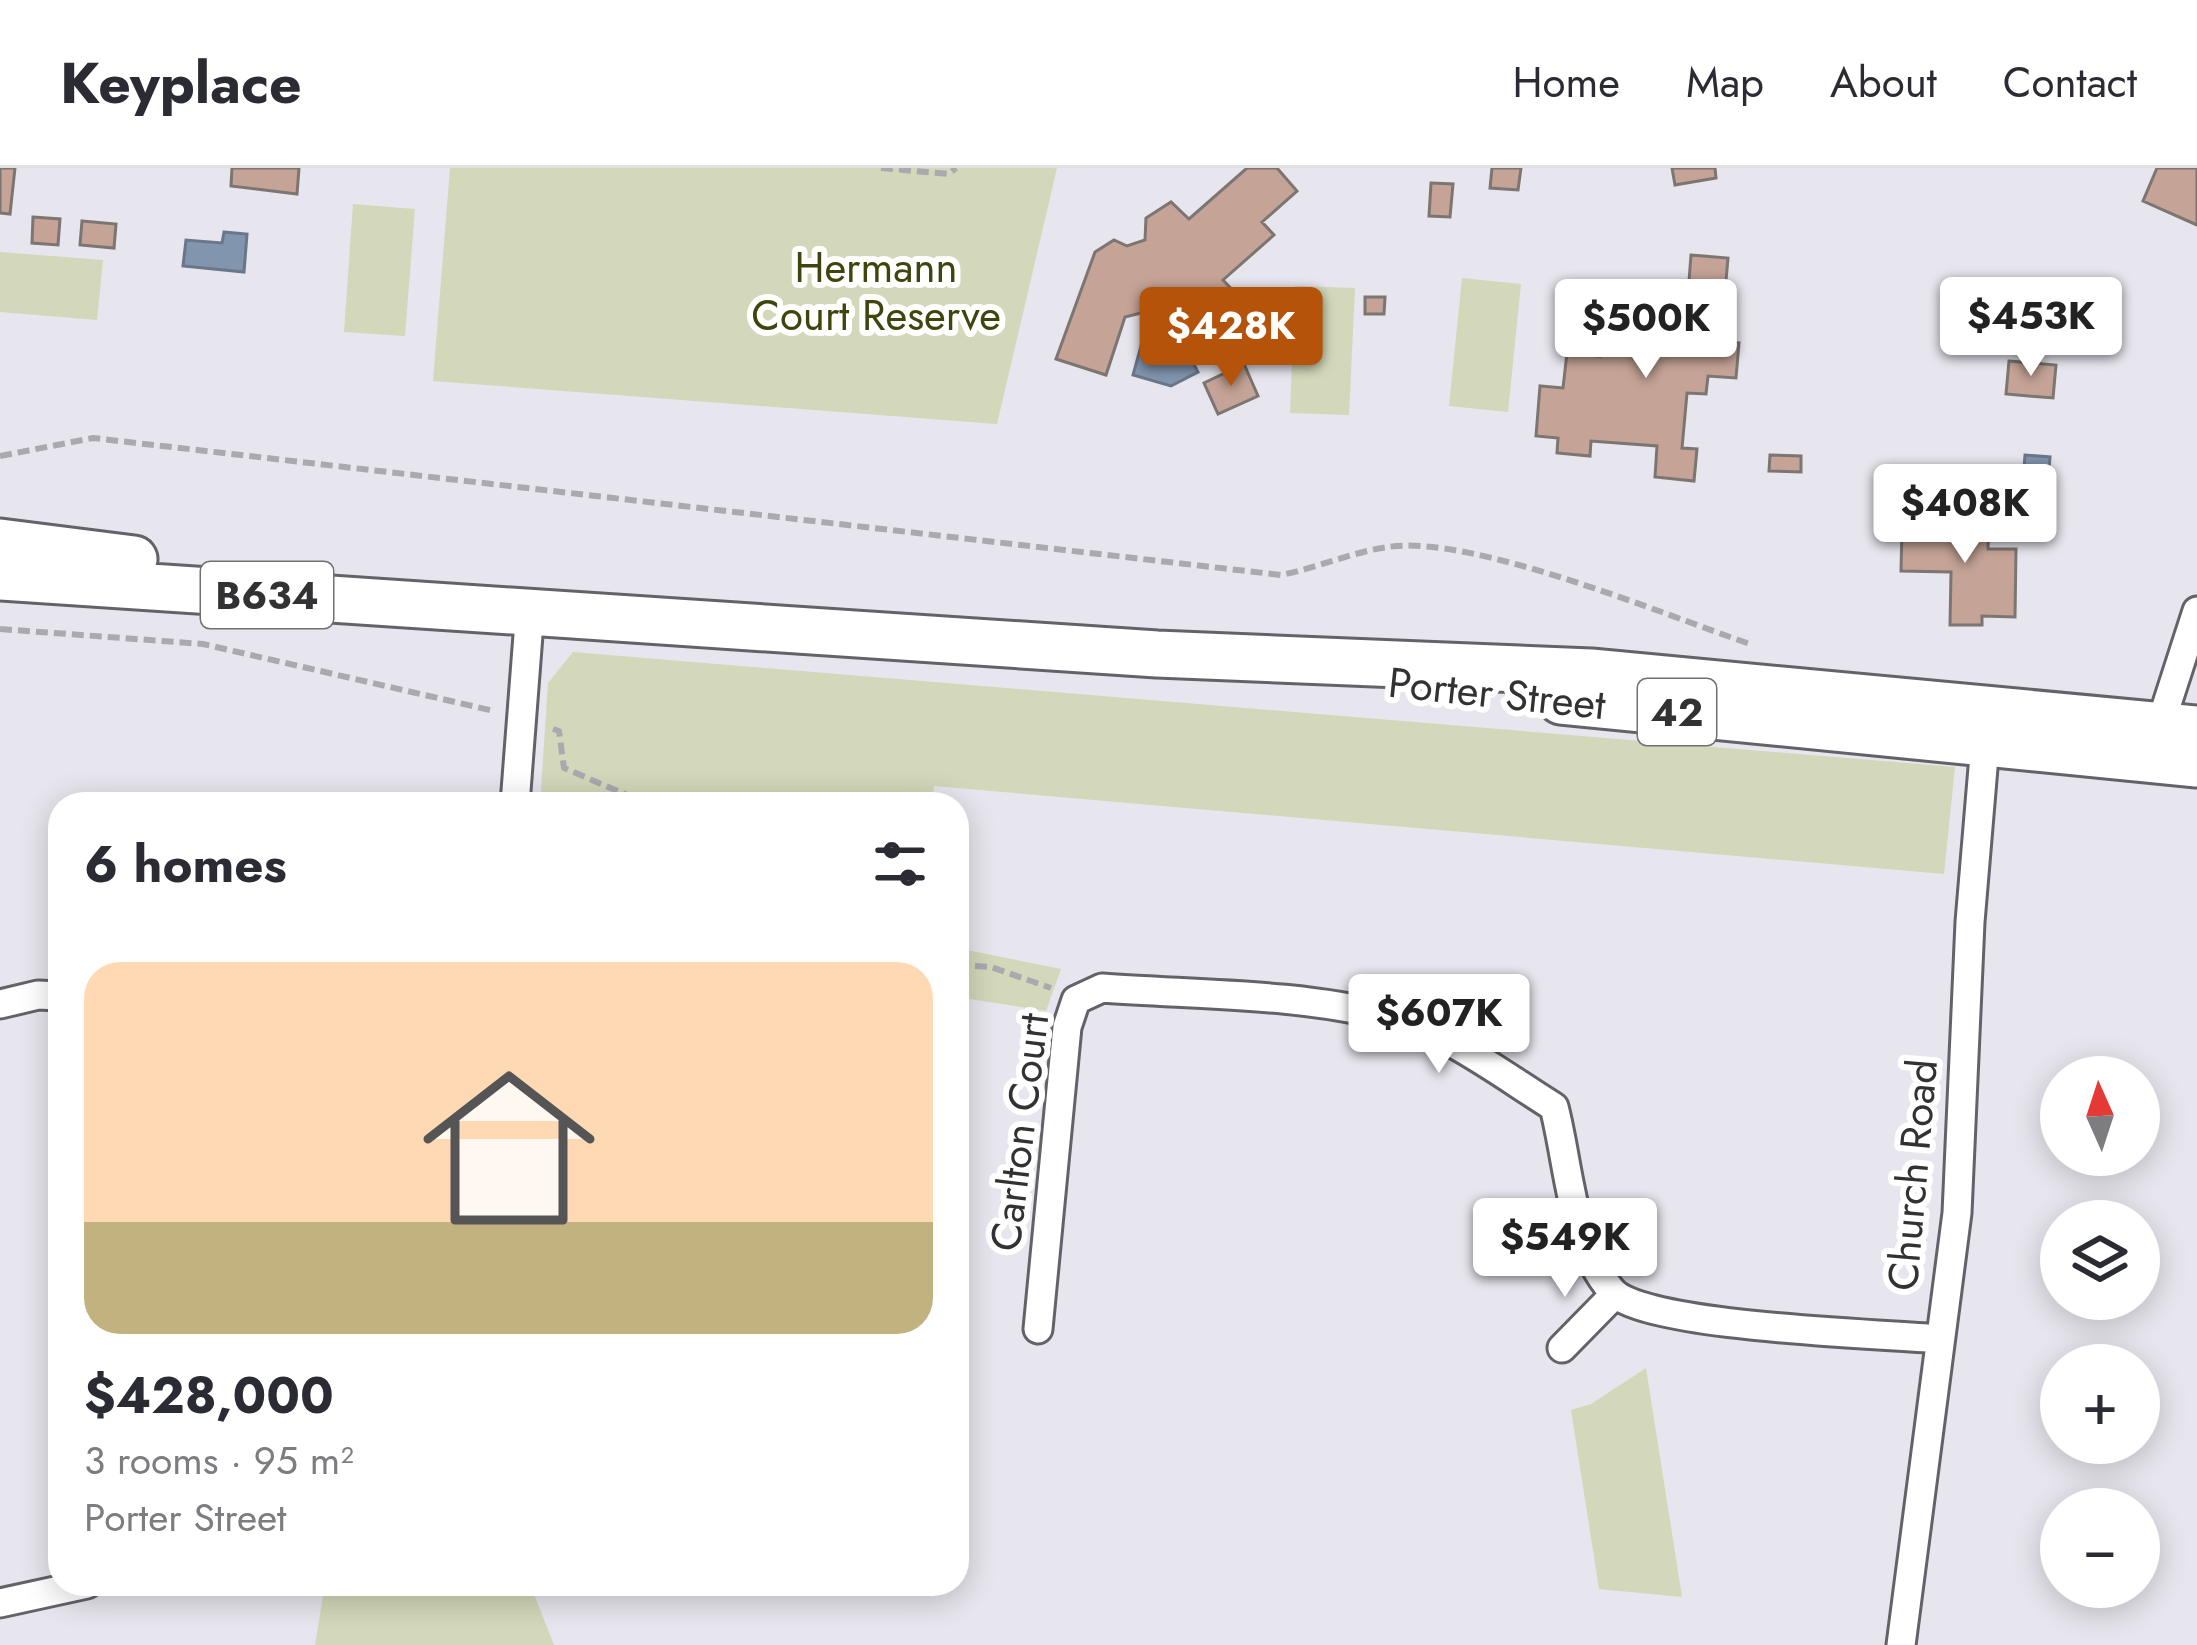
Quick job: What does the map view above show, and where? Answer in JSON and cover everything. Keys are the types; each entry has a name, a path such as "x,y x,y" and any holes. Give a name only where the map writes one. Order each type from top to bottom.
{"main road":[{"name":"Porter Street","path":"0,542 530,609"},
{"name":"Porter Street","path":"0,577 1157,654 1491,694 2169,738 2197,764"}],"street":[{"path":"516,792 530,609"},
{"path":"2169,738 2197,611"},
{"name":"Church Road","path":"1901,1645 1957,1213 1970,922 1986,726"},
{"name":"Carlton Court","path":"1038,1330 1066,1027 1076,1000 1102,988 1319,1005 1394,1018 1482,1062 1554,1107 1586,1248 1614,1295"},
{"path":"0,1004 48,995"},
{"path":"1562,1348 1614,1295 1672,1317 1940,1339"},
{"path":"0,1603 48,1593"}],"path":[{"path":"881,168 950,174 956,168"},
{"path":"0,456 93,438 1281,574 1388,547 1441,548 1576,584 1768,650"},
{"path":"0,629 203,644 523,718 559,731 564,768 620,792"},
{"path":"969,967 1011,973 1076,1000"}],"green space":[{"name":"Hermann Court Reserve","path":"450,168 1057,168 997,424 433,381"},
{"path":"353,204 415,209 405,336 344,332"},
{"path":"0,252 103,260 97,320 0,312"},
{"path":"1462,278 1521,284 1508,412 1449,406"},
{"path":"1295,286 1355,288 1349,415 1290,413"},
{"path":"573,652 1955,767 1944,874 934,786 933,792 541,792 548,683"},
{"path":"969,950 1061,969 1046,1011 969,999"},
{"path":"1646,1368 1682,1597 1599,1589 1571,1410 1591,1404"},
{"path":"323,1596 535,1596 554,1645 315,1645"}],"water":[{"path":"224,232 247,234 244,272 183,266 186,240 222,243"},
{"path":"1584,282 1637,287 1633,339 1619,338 1620,327 1607,326 1607,316 1581,314"},
{"path":"1141,346 1168,355 1185,347 1198,372 1171,386 1133,375"},
{"path":"2025,455 2050,457 2046,513 2021,504"}],"building":[{"path":"0,168 15,168 10,214 0,213"},
{"path":"232,168 299,168 297,194 231,186"},
{"path":"1247,168 1277,168 1297,191 1262,222 1274,235 1223,280 1242,300 1211,327 1188,301 1125,317 1106,375 1056,359 1095,252 1114,240 1127,246 1145,240 1146,218 1171,202 1189,219"},
{"path":"1492,168 1521,168 1518,190 1490,188"},
{"path":"1672,168 1715,168 1716,178 1675,185"},
{"path":"2157,168 2197,168 2197,225 2143,201"},
{"path":"1431,183 1453,184 1450,217 1429,216"},
{"path":"33,217 60,219 58,245 32,243"},
{"path":"82,221 116,224 114,248 80,245"},
{"path":"1691,255 1728,258 1725,292 1715,291 1711,341 1739,343 1736,378 1708,376 1706,394 1687,393 1682,448 1697,449 1694,481 1655,477 1657,446 1591,441 1590,456 1557,453 1558,438 1536,436 1540,386 1563,388 1567,353 1600,356 1600,349 1652,353 1657,292 1688,294"},
{"path":"1365,297 1385,297 1384,314 1365,314"},
{"path":"2009,361 2056,365 2053,398 2006,394"},
{"path":"1244,364 1258,396 1218,414 1204,383"},
{"path":"1770,455 1801,456 1801,472 1769,471"},
{"path":"1942,509 1960,509 1960,516 1989,517 1988,549 2016,549 2015,617 1982,616 1982,625 1950,625 1951,572 1901,571 1902,529 1942,530"}]}
